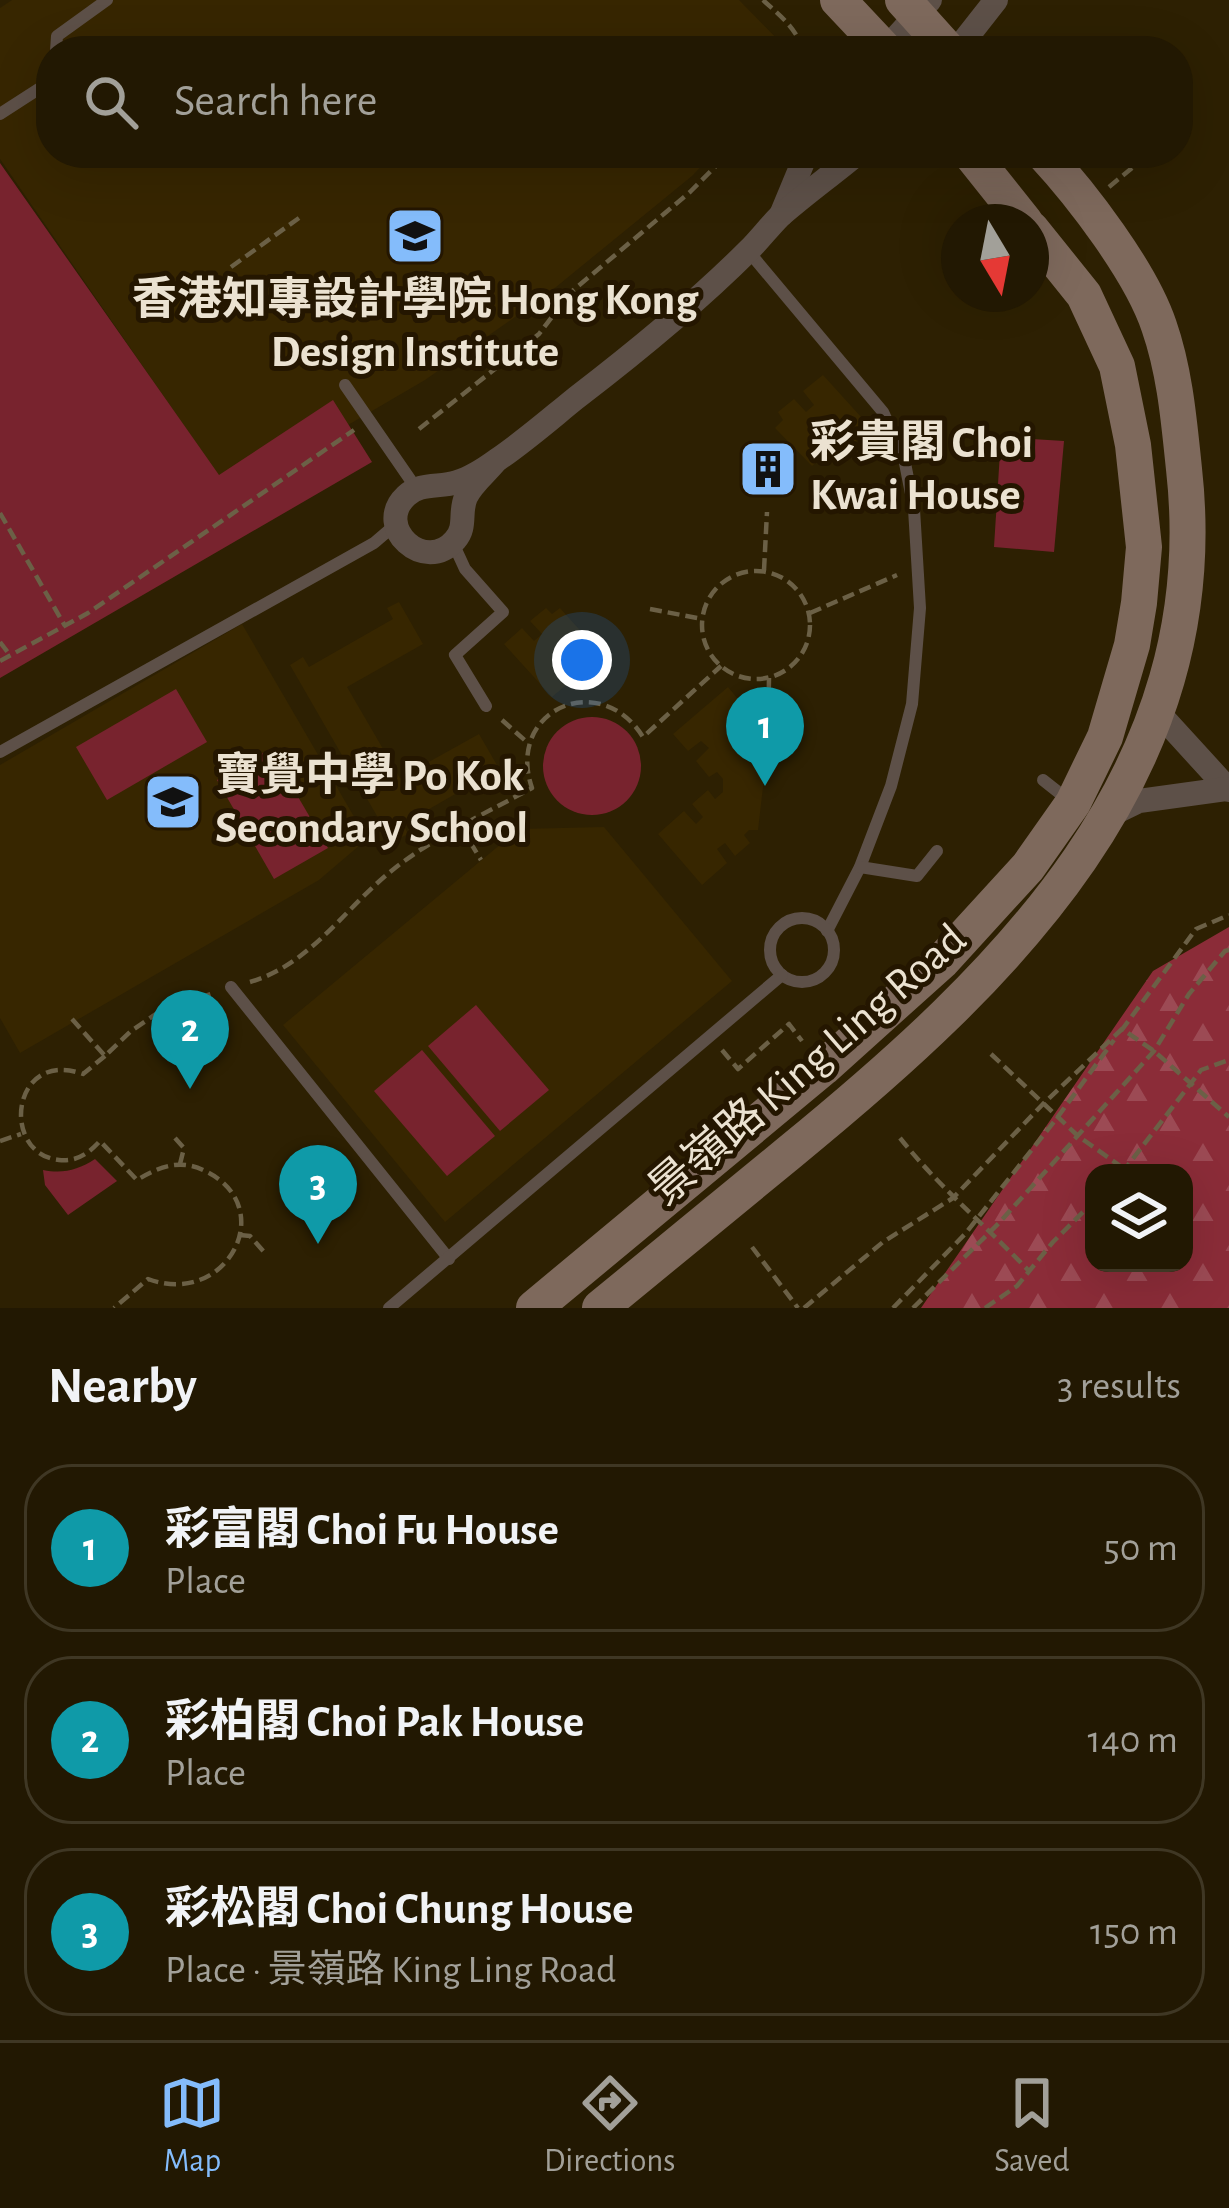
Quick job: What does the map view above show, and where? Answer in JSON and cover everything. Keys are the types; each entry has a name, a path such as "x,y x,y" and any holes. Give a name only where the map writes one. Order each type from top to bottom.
{"street":[{"path":"838,0 871,36"},
{"path":"966,36 996,0"},
{"path":"895,36 916,5 941,36"},
{"path":"780,217 800,168"},
{"path":"495,462 465,498 460,534 454,543 435,552 405,543 396,524 402,499 416,488 460,482 495,462 626,359 840,168"},
{"path":"982,168 1011,204"},
{"name":"景嶺路 King Ling Road","path":"600,1308 858,1096 959,1004 1036,920 1077,866 1129,776 1156,710 1177,634 1188,553 1180,424 1157,320 1124,260 1057,168"},
{"name":"景嶺路 King Ling Road","path":"534,1308 823,1068 942,962 1028,867 1073,803 1105,737 1132,645 1144,547 1133,445 1117,366 1084,295 1049,251"},
{"path":"1156,710 1228,789"},
{"path":"1108,816 1139,801 1228,789"}],"lane":[{"path":"57,36 107,0"},
{"path":"0,114 36,91"},
{"path":"748,251 884,412 904,458 914,509 920,608 912,704 891,785 860,867 827,931"},
{"path":"345,385 416,488"},
{"path":"0,752 374,543 396,524"},
{"path":"454,543 465,569 502,612 454,655 486,706"},
{"path":"1043,780 1073,803"},
{"path":"860,867 917,877 938,851"},
{"path":"809,919 827,931 834,950 820,976 801,982 782,975 770,957 773,936 780,928 809,919"},
{"path":"389,1308 782,975"},
{"path":"232,987 449,1258"}],"path":[{"path":"764,0 798,36"},
{"path":"419,429 539,334 570,293 714,168"},
{"path":"231,267 299,218"},
{"path":"0,661 65,626 369,420"},
{"path":"764,570 766,512"},
{"path":"0,513 65,626"},
{"path":"764,570 793,584 804,597 811,630 807,646 784,672 752,679 721,666 703,636 702,619 716,587 730,577 764,570"},
{"path":"810,613 903,573"},
{"path":"650,609 702,619"},
{"path":"0,641 10,655"},
{"path":"114,1308 148,1280 181,1288 209,1280 231,1259 241,1235 240,1216 227,1187 201,1168 180,1164 155,1169 137,1180 100,1141 79,1157 56,1160 35,1152 17,1124 18,1102 29,1083 49,1071 83,1074 162,1010 268,976 311,949 357,899 398,865 532,788 526,766 529,744 540,724 561,707 578,702 610,705 635,723 643,736 721,666"},
{"path":"768,742 769,678"},
{"path":"486,706 529,744"},
{"path":"461,827 481,860"},
{"path":"893,1308 977,1219 1196,929 1229,915"},
{"path":"913,1308 991,1231 1154,1051 1189,994 1229,950"},
{"path":"72,1019 105,1055"},
{"path":"710,1037 738,1069 789,1024 801,1039"},
{"path":"1122,1029 1229,1117"},
{"path":"752,1247 801,1308 883,1242 952,1198 1042,1103 1122,1029"},
{"path":"991,1054 1057,1118 1115,1164"},
{"path":"1132,1164 1201,1070 1229,1060"},
{"path":"0,1141 21,1134"},
{"path":"175,1138 184,1148 180,1164"},
{"path":"900,1138 952,1198 1029,1271"},
{"path":"985,1308 1017,1286 1085,1210"},
{"path":"241,1235 250,1236 265,1253"}],"shaded area":[{"path":"12,0 739,0 774,36 36,36 36,168 700,168 545,296 425,380 348,425 222,481 0,159 0,8"},
{"path":"0,163 219,475 333,400 372,462 0,678"},
{"path":"823,375 871,428 851,445 838,431 831,439 842,452 826,466 820,459 812,466 775,428 783,420 778,412 794,399 806,412 814,405 803,391"},
{"path":"1001,437 1064,441 1054,552 994,547"},
{"path":"399,602 423,644 347,687 400,778 479,734 505,779 492,786 485,777 403,824 408,834 392,842 290,665 303,657 309,667 393,619 387,608"},
{"path":"546,608 552,614 560,608 596,648 589,655 594,661 579,674 567,661 559,668 570,682 552,697 504,644 522,628 534,641 542,634 530,621"},
{"name":"寶覺中學 Po Kok Secondary School","path":"242,624 367,839 319,880 20,1053 0,1018 0,765"},
{"path":"728,687 742,704 729,717 736,725 750,713 764,730 757,736 768,744 758,830 744,835 750,843 735,856 725,843 717,849 727,863 702,885 658,834 684,811 696,824 703,817 692,804 708,790 715,799 723,792 723,779 717,772 709,777 696,761 709,748 701,741 688,751 673,734"},
{"path":"176,689 207,742 107,800 76,747"},
{"path":"592,717 619,725 633,739 641,766 633,793 619,807 592,815 565,807 551,793 543,766 551,739 565,725"},
{"path":"270,749 328,848 274,879 217,780"},
{"path":"604,827 732,981 445,1222 283,1025 519,829"},
{"path":"476,1005 549,1090 500,1131 428,1046"},
{"path":"422,1050 495,1136 447,1176 374,1091"},
{"path":"95,1159 117,1181 68,1215 45,1185 43,1170 70,1170"}],"green space":[{"path":"1229,927 1229,1308 921,1308 1153,971"}],"place":[{"name":"香港知專設計學院 Hong Kong Design Institute","path":"415,236"},
{"name":"彩貴閣 Choi Kwai House","path":"768,469"},
{"name":"彩富閣 Choi Fu House","path":"765,786"},
{"name":"寶覺中學 Po Kok Secondary School","path":"173,802"},
{"name":"彩柏閣 Choi Pak House","path":"190,1089"},
{"name":"彩松閣 Choi Chung House","path":"318,1244"}]}
